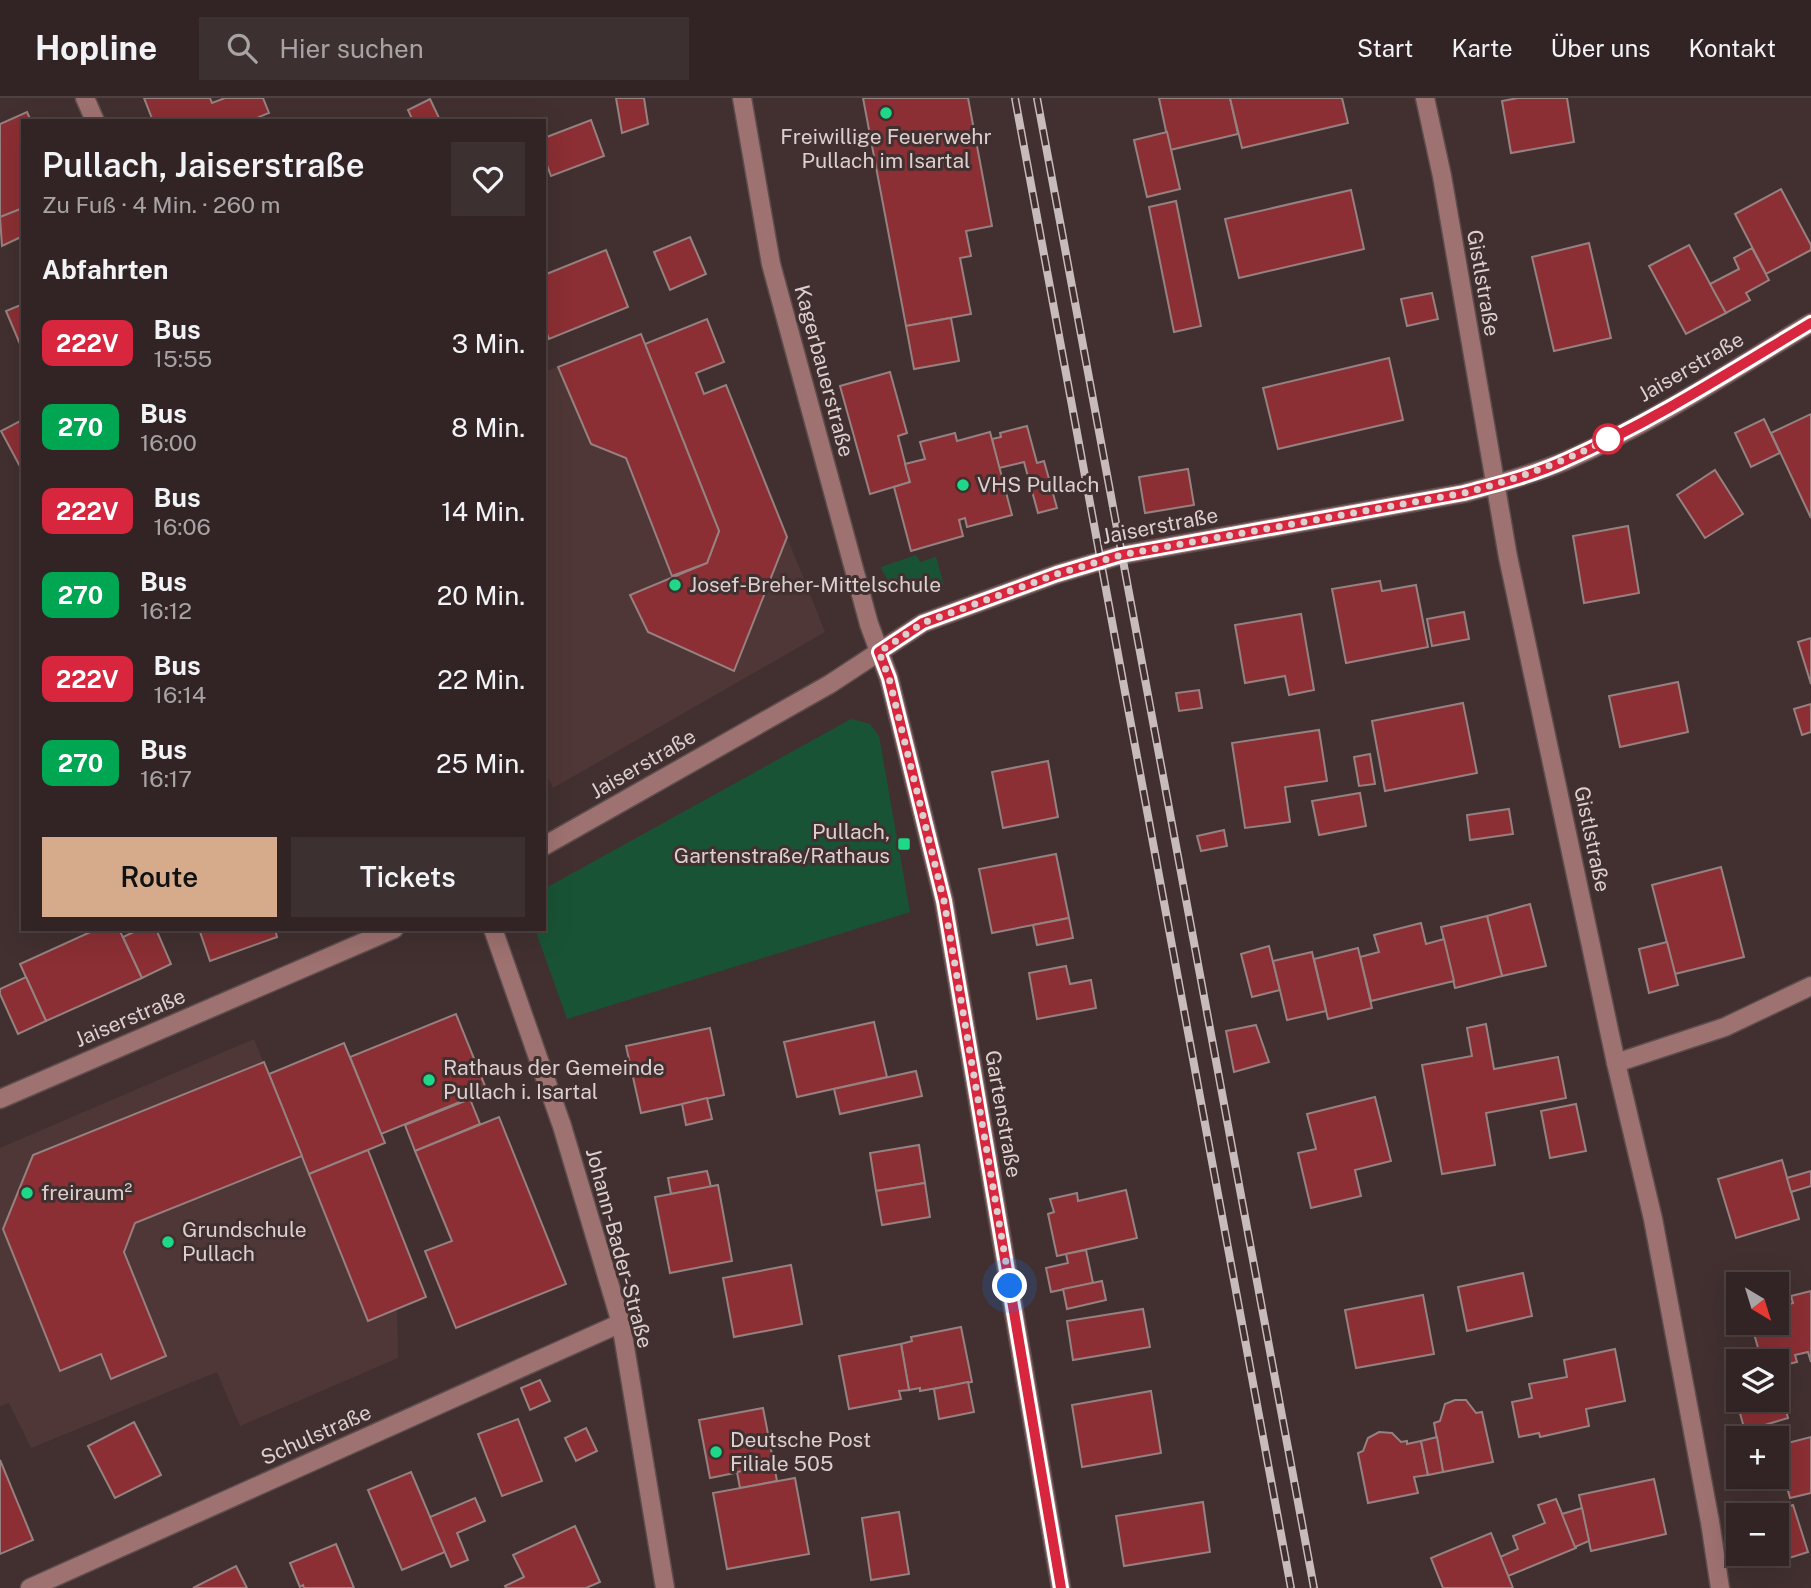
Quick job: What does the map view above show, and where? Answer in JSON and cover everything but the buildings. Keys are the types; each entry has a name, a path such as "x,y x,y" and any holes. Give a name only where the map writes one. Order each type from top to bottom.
{"street":[{"path":"85,98 94,119"},
{"name":"Kagerbauerstraße","path":"742,98 771,264 869,624 879,652"},
{"name":"Gistlstraße","path":"1425,98 1442,176 1495,485 1616,1063 1654,1219 1720,1588"},
{"name":"Jaiserstraße","path":"546,845 830,684 923,623 1057,574 1121,555 1464,493 1495,485 1565,461 1666,410 1811,323"},
{"name":"Gartenstraße","path":"879,652 889,678 944,901 1061,1588"},
{"name":"Jaiserstraße","path":"0,1099 389,931"},
{"name":"Johann-Bader-Straße","path":"494,931 562,1126 621,1323 665,1588"},
{"path":"1616,1063 1725,1027 1811,986"},
{"name":"Schulstraße","path":"30,1588 621,1323"}],"shaded area":[{"name":"Josef-Breher-Mittelschule","path":"707,319 724,362 696,373 703,394 726,385 825,632 553,788 546,773 546,371 641,334 645,344"},
{"name":"Grundschule Pullach","path":"254,1039 368,1320 397,1309 398,1358 240,1426 217,1372 31,1448 9,1403 0,1406 0,1148"}],"green space":[{"path":"916,555 920,562 936,557 944,585 908,590 899,588 886,577 881,567"},
{"path":"851,719 870,724 879,736 910,912 567,1019 536,931 546,931 546,888"}],"railway":[{"path":"1015,98 1291,1588"},
{"path":"1037,98 1314,1588"}],"bus line":[{"name":"222V","path":"1061,1588 944,901 889,678 879,652 923,623 1057,574 1121,555 1464,493 1565,461 1666,410 1811,323"}],"place":[{"name":"Freiwillige Feuerwehr Pullach im Isartal","path":"886,113"},
{"name":"VHS Pullach","path":"963,485"},
{"name":"Josef-Breher-Mittelschule","path":"675,585"},
{"name":"Pullach, Gartenstraße/Rathaus","path":"904,844"},
{"name":"Rathaus der Gemeinde Pullach i. Isartal","path":"429,1080"},
{"name":"freiraum²","path":"27,1193"},
{"name":"Grundschule Pullach","path":"168,1242"},
{"name":"Deutsche Post Filiale 505","path":"716,1452"}],"route":[{"path":"1010,1286 944,901 889,678 879,652 923,623 1100,561 1464,493 1565,461 1608,439"}]}
